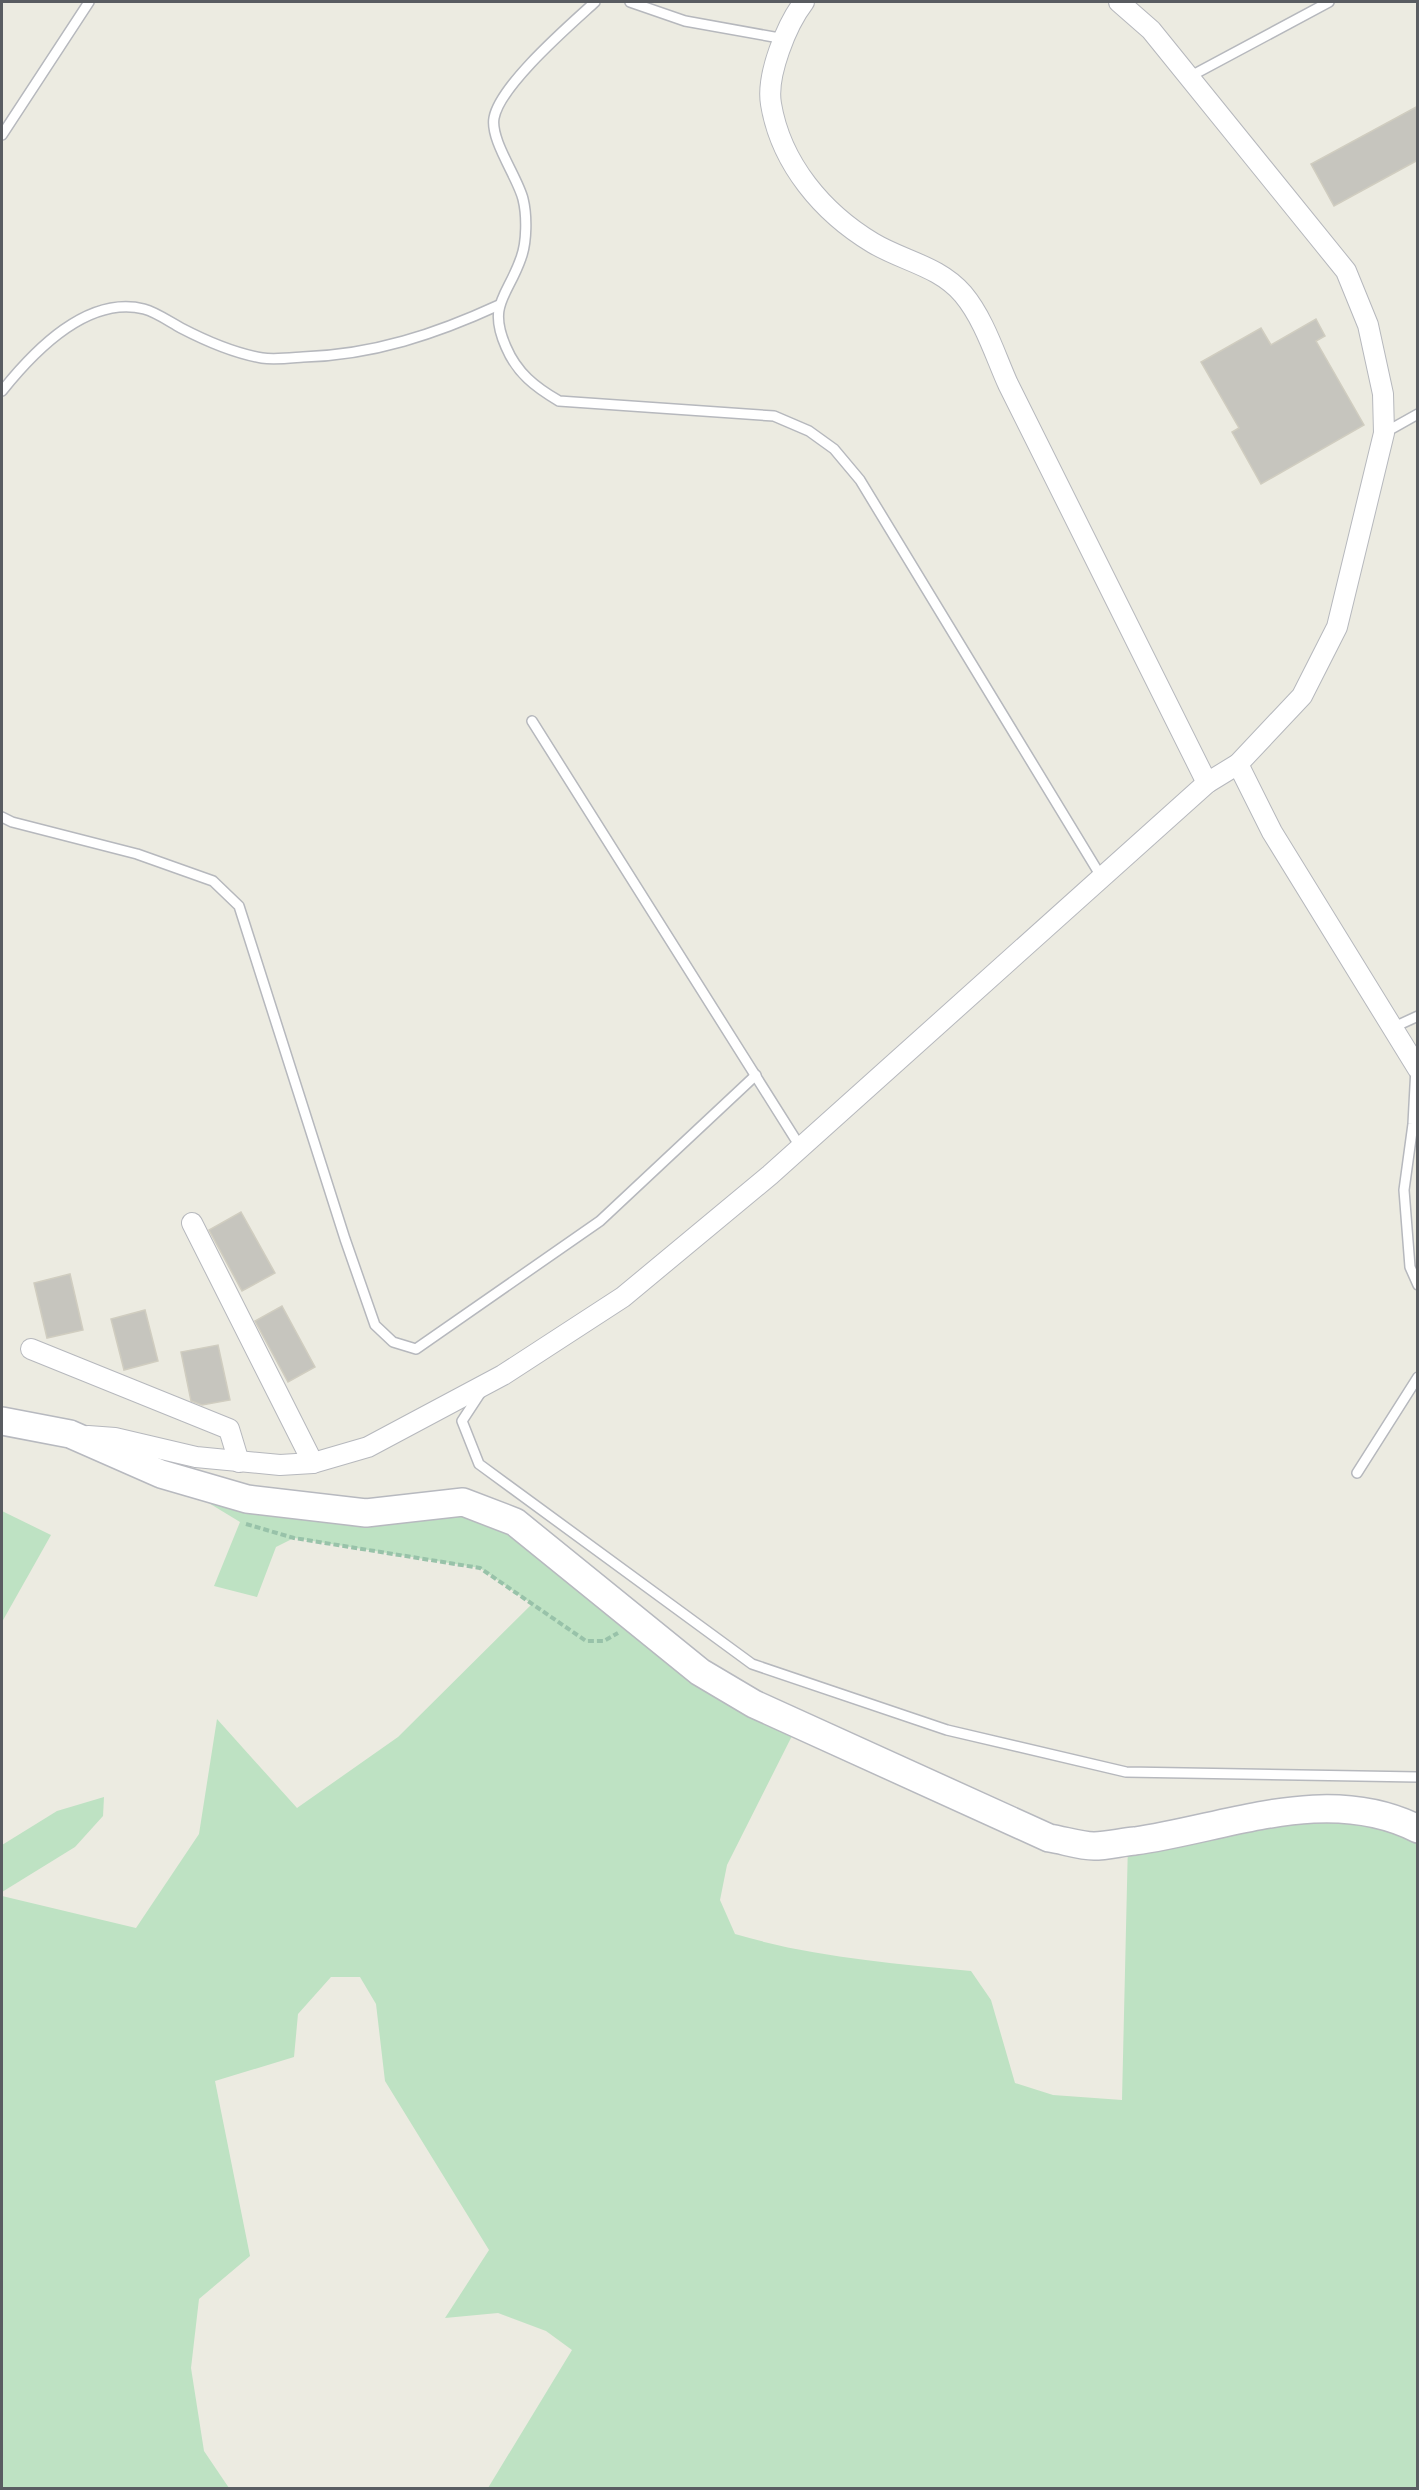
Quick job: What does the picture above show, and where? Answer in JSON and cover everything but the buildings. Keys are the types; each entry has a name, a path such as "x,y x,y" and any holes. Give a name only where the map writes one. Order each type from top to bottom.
{"street":[{"path":"804,2 785,39 772,75 771,104 788,158 823,206 874,243 931,268 963,294 985,330 1008,384 1207,783"},
{"path":"2,1421 70,1434 115,1438 196,1456 239,1462 280,1465 313,1463 368,1447 485,1385 622,1297 802,1148 1207,783 1238,764 1302,696 1337,627 1384,433 1383,394 1370,337 1346,271 1151,30 1119,2"},
{"path":"1238,764 1272,832 1417,1068"},
{"path":"192,1223 313,1463"},
{"path":"31,1349 230,1429 239,1462"},
{"path":"70,1434 161,1474 247,1499 366,1513 463,1502 515,1522 700,1672 754,1704 1049,1838 1094,1846 1174,1835 1248,1816 1307,1809 1356,1810 1401,1820 1418,1828"}],"lane":[{"path":"2,135 89,2"},
{"path":"596,2 550,44 504,95 494,119 503,154 523,198 525,221 522,257 499,305 497,327 512,362 531,384 559,401 774,416 809,431 834,449 861,480 1102,878"},
{"path":"630,2 685,21 785,39"},
{"path":"1189,77 1329,2"},
{"path":"2,391 17,372 67,326 107,308 144,309 208,343 263,358 329,356 381,349 448,328 499,305"},
{"path":"1384,433 1418,414"},
{"path":"532,721 802,1148"},
{"path":"2,817 137,854 213,881 239,906 345,1239 375,1325 393,1342 416,1349 600,1221 756,1075"},
{"path":"1392,1028 1418,1016"},
{"path":"1417,1068 1413,1124 1404,1190 1410,1267 1418,1285"},
{"path":"1357,1473 1418,1377"},
{"path":"485,1385 462,1421 479,1464 752,1664 947,1730 1126,1772 1418,1778"}],"path":[{"path":"240,1522 294,1538 480,1568 586,1641 604,1641 639,1622"}],"green space":[{"path":"161,1474 247,1499 463,1502 576,1569 798,1724 727,1865 720,1900 735,1934 822,1954 971,1971 991,2000 1015,2083 1053,2095 1122,2100 1128,1842 1307,1809 1417,1829 1417,2488 488,2488 572,2350 546,2331 498,2313 445,2318 489,2250 385,2081 376,2004 360,1977 331,1977 298,2014 294,2057 215,2081 250,2256 199,2299 191,2368 204,2451 229,2488 2,2488 2,1896 136,1928 199,1834 217,1719 297,1808 398,1737 532,1604 480,1568 294,1538 276,1547 257,1597 214,1586 240,1522"},
{"path":"2,1511 51,1535 2,1622"},
{"path":"104,1797 103,1816 75,1847 2,1892 2,1845 57,1811"}]}
